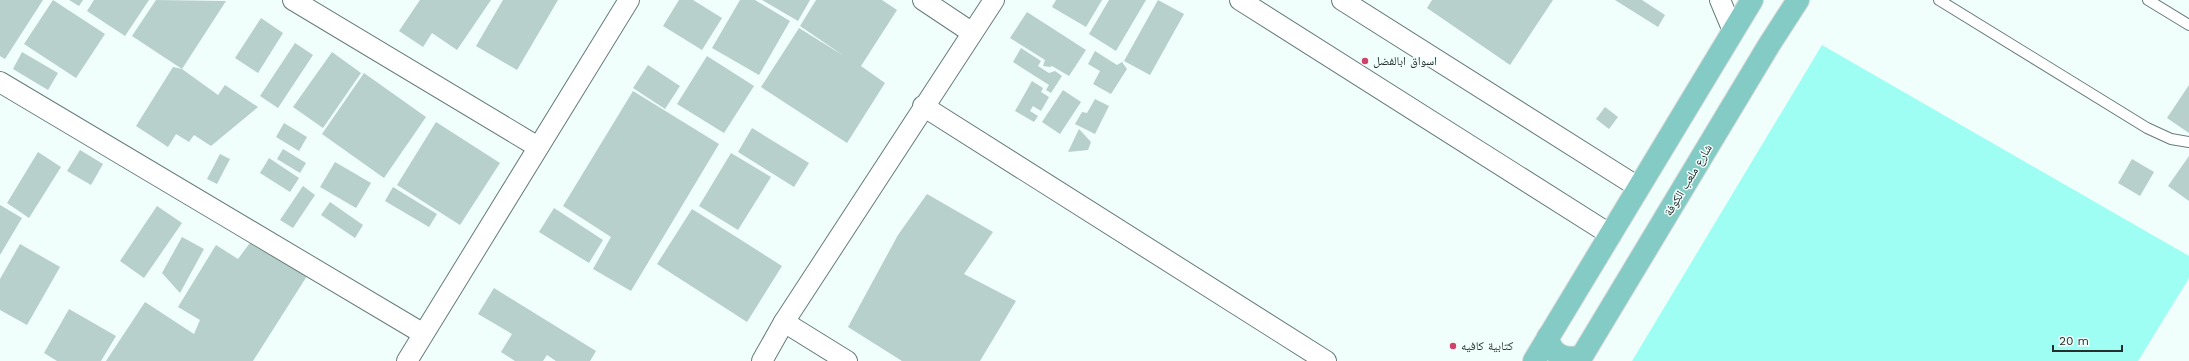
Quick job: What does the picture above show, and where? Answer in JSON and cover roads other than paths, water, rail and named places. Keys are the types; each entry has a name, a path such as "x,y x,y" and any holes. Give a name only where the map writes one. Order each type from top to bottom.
{"main road":[{"path":"1534,361 1752,0"},
{"name":"شارع ملعب الكوفة","path":"1581,359 1769,45 1798,0"},
{"path":"1548,337 1553,351 1560,356 1567,359 1581,359"}],"street":[{"path":"293,0 538,147"},
{"path":"406,361 629,0"},
{"path":"923,0 971,32"},
{"path":"762,361 784,322 971,32 994,0"},
{"path":"1240,0 1610,235"},
{"path":"1342,0 1638,187"},
{"path":"1720,0 1733,31"},
{"path":"0,82 422,333"},
{"path":"923,106 1326,361"},
{"path":"784,322 847,361"}],"lane":[{"path":"1939,0 2147,128 2171,140 2189,142"},
{"path":"2148,0 2189,25"}],"place":[{"name":"اسواق ابالفضل","path":"1365,61"},
{"name":"كتابية كافيه","path":"1453,346"}]}
